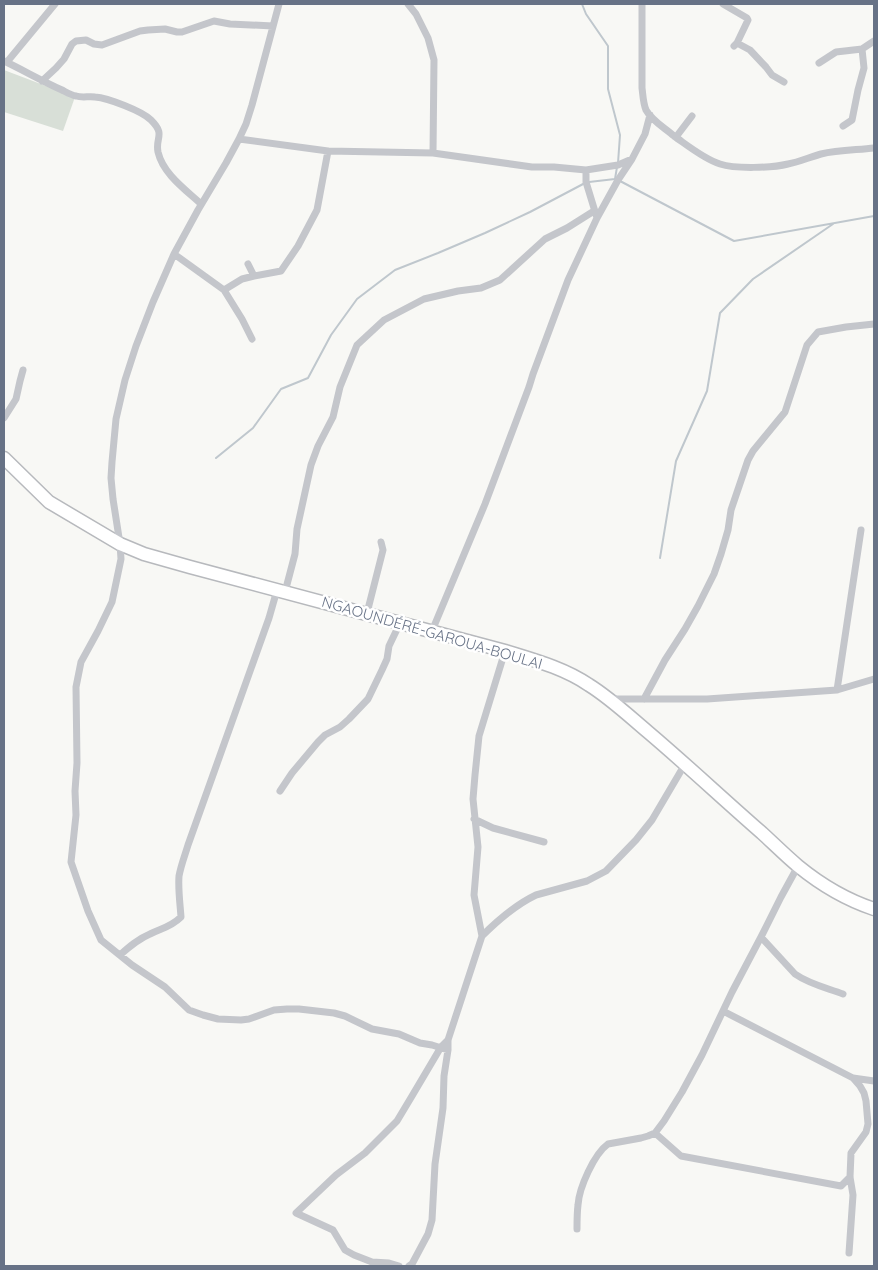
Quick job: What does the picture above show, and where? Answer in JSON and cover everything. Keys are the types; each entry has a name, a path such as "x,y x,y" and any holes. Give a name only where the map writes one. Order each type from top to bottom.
{"highway":[{"name":"NGAOUNDÉRÉ-GAROUA-BOULAI","path":"4,458 49,502 120,544 159,558 505,651 549,665 571,675 590,685 608,699 685,764 798,866 843,895 874,909"}],"street":[{"path":"55,4 5,62 76,96 95,97 114,102 139,112 150,119 159,132 158,151 162,162 178,184 202,204"},
{"path":"279,4 252,105 239,139 174,254 152,302 125,380 116,419 111,478 120,544 120,566 112,602 81,662 76,688 76,815 71,862 88,911 101,940 132,965 165,987 189,1010 218,1019 241,1020 274,1010 299,1008 334,1013 345,1016 372,1029 399,1034 420,1043 448,1050"},
{"path":"408,4 416,14 428,38 434,60 433,153"},
{"path":"642,4 642,88 646,109 650,116 709,160 720,164 742,167 786,165 820,154 874,148"},
{"path":"723,4 747,18 747,22 735,45 750,50 772,76 784,82"},
{"path":"42,81 64,59 72,44 76,41 86,40 94,44 102,44 140,31 165,29 182,32 214,21 230,24 273,26"},
{"path":"819,63 836,52 862,49 874,41"},
{"path":"844,126 852,120 864,68 862,49"},
{"path":"432,631 492,486 568,280 595,214 632,159 645,134 650,116"},
{"path":"676,137 692,116"},
{"path":"239,139 328,151 433,153 532,167 586,170 618,165 632,159"},
{"path":"224,290 242,279 281,271 302,240 317,210 328,151"},
{"path":"586,170 586,182 595,214"},
{"path":"120,955 140,939 175,923 181,917 179,877 188,844 269,618 293,565 297,529 313,460 333,417 340,387 357,345 384,320 424,299 481,288 500,280 545,239 595,214"},
{"path":"174,254 224,290 252,339"},
{"path":"248,264 254,276"},
{"path":"644,698 664,660 698,606 714,574 726,538 731,510 748,460 753,451 785,412 807,345 818,332 874,324"},
{"path":"4,418 16,399 23,370"},
{"path":"837,690 861,530"},
{"path":"367,614 383,550 381,542"},
{"path":"280,791 292,773 325,734 340,727 368,699 387,659 400,622"},
{"path":"409,1266 425,1242 430,1228 435,1164 443,1108 448,1040 482,936 474,895 478,847 473,799 479,736 505,651"},
{"path":"608,699 707,699 837,690 874,679"},
{"path":"482,936 509,912 530,898 588,881 606,871 652,820 685,764"},
{"path":"474,819 487,826 544,842"},
{"path":"577,1229 580,1194 598,1154 608,1144 641,1138 654,1133 664,1121 702,1055 798,866"},
{"path":"761,937 795,974 805,981 843,994"},
{"path":"723,1011 853,1078 874,1081"},
{"path":"399,1266 389,1263 372,1262 348,1252 333,1230 296,1213 336,1175 365,1153 397,1121 440,1047 448,1040"},
{"path":"849,1253 853,1195 850,1177 851,1153 866,1132 868,1124 864,1093 853,1078"},
{"path":"654,1133 681,1156 841,1186 850,1177"}],"shaded area":[{"path":"4,70 75,97 63,131 4,112"}],"waterway":[{"path":"582,4 586,14 608,46 608,89 620,135 618,163"},
{"path":"616,179 617,167"},
{"path":"589,182 615,179"},
{"path":"620,181 734,241 874,216"},
{"path":"216,458 253,428 281,389 308,378 331,335 357,299 395,270 485,233 585,183"},
{"path":"660,558 676,461 707,391 720,313 753,279 833,224"}]}
